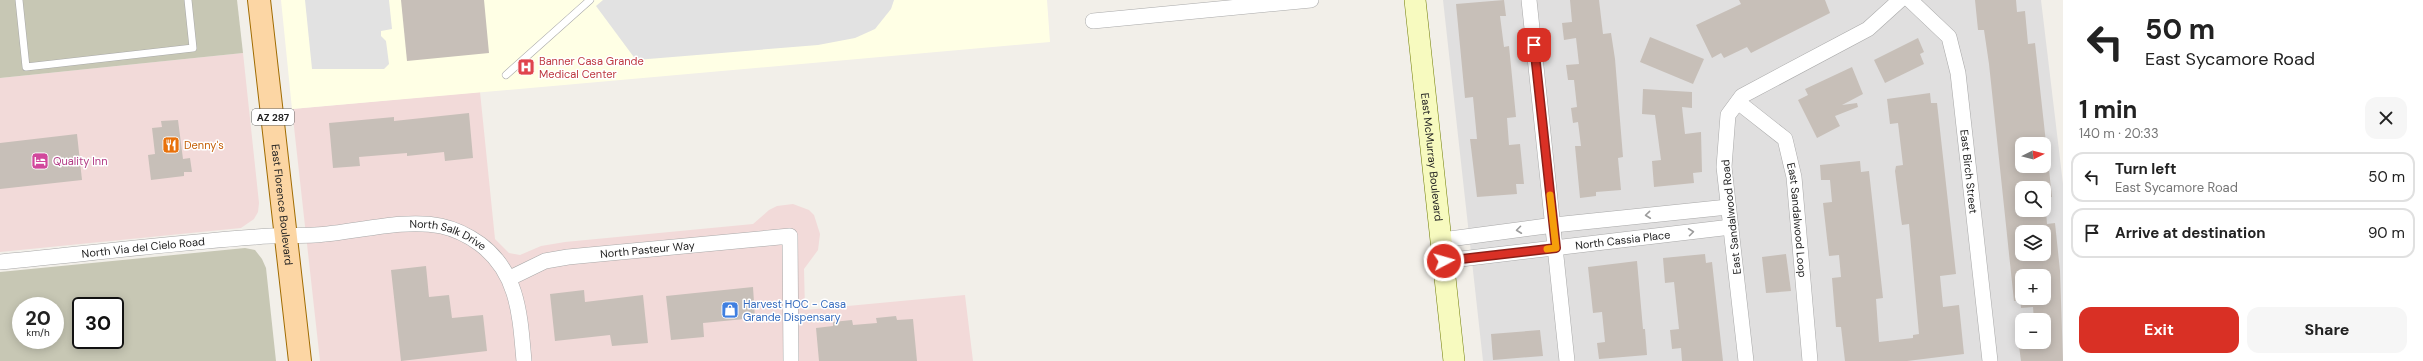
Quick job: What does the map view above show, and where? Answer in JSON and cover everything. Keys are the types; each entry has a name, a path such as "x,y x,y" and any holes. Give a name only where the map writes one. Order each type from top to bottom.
{"main road":[{"name":"East Florence Boulevard","path":"259,0 300,361"}],"street":[{"path":"1093,21 1311,0"},
{"name":"East McMurray Boulevard","path":"1415,0 1454,361"},
{"path":"1529,0 1554,225 1567,361"},
{"name":"East Sandalwood Road","path":"1746,361 1724,167 1728,115 1742,96 1868,28 1900,0"},
{"name":"East Birch Street","path":"1910,0 1949,37 1958,73 1990,361"},
{"name":"East Sandalwood Loop","path":"1738,102 1785,139 1794,177 1810,361"},
{"name":"North Cassia Place","path":"1442,240 1554,225 1728,207"},
{"name":"North Salk Drive","path":"286,235 315,235 415,225 440,226 460,232 480,244 497,260 510,278 520,309 524,361"},
{"name":"North Cassia Place","path":"1444,261 1731,227"},
{"name":"North Via del Cielo Road","path":"0,262 286,235"},
{"name":"North Pasteur Way","path":"510,278 545,261 568,257 790,236 791,361"}],"lane":[{"path":"19,0 26,67 193,48 188,0"},
{"path":"506,75 590,0"}],"shaded area":[{"path":"0,0 237,0 243,53 0,78"},
{"name":"Banner Casa Grande Medical Center","path":"281,0 1047,0 1050,42 292,109"},
{"path":"305,0 389,0 392,29 381,31 381,36 386,41 389,64 384,69 312,69"},
{"path":"603,0 894,0 891,9 875,29 855,38 818,45 636,60 596,6"},
{"path":"1443,0 2041,0 2063,184 2063,361 1483,361"},
{"path":"243,53 259,203 258,212 254,219 241,228 0,252 0,78"},
{"path":"480,92 495,239 509,253 520,255 541,246 565,242 753,224 769,210 777,206 793,204 809,210 814,215 820,234 818,250 804,269 805,310 965,295 973,361 320,361 292,109"},
{"path":"245,248 255,250 262,259 266,268 276,361 0,361 0,272"}],"building":[{"path":"401,0 484,0 489,53 407,61"},
{"path":"1504,0 1506,16 1500,16 1504,47 1509,46 1516,117 1507,118 1509,145 1520,144 1524,184 1516,184 1517,194 1477,197 1470,139 1477,139 1473,97 1465,98 1456,4"},
{"path":"1570,0 1599,0 1603,34 1611,33 1615,59 1623,157 1618,158 1621,190 1596,192 1596,196 1580,198 1575,146 1581,146 1578,122 1573,123 1571,108 1577,107 1574,80 1568,80 1566,65 1579,64 1576,38 1564,40 1562,23 1572,22"},
{"path":"1739,0 1825,0 1830,13 1751,53 1747,47 1724,58 1721,53 1712,58 1696,25 1741,4"},
{"path":"1975,0 2016,0 2017,12 2025,11 2028,44 2035,43 2045,137 2015,137 2015,173 2049,173 2050,181 2015,181 2015,217 2046,217 2047,224 2055,223 2060,271 2063,361 2021,361 2019,349 2051,349 2051,313 2033,313 2033,307 2021,308 2021,305 2051,305 2051,269 2015,269 2014,301 1989,64 1984,30 1978,30"},
{"path":"1650,37 1704,59 1693,84 1640,62"},
{"path":"1918,38 1924,52 1920,54 1924,64 1885,83 1874,60"},
{"path":"1852,67 1863,94 1842,105 1857,103 1858,107 1835,116 1840,126 1817,138 1798,100 1808,95 1805,89"},
{"path":"1643,89 1692,92 1692,108 1682,107 1685,134 1701,132 1702,172 1693,173 1694,183 1654,187 1652,161 1661,160 1655,115 1642,114"},
{"path":"1930,93 1931,103 1937,103 1956,274 1940,276 1943,307 1959,305 1964,354 1907,361 1845,361 1841,327 1836,327 1832,278 1841,277 1839,255 1829,256 1823,203 1832,202 1830,180 1821,180 1820,165 1860,161 1861,172 1869,171 1883,298 1876,299 1879,342 1913,338 1913,335 1919,334 1909,224 1902,225 1895,171 1896,166 1903,165 1898,123 1890,124 1887,99"},
{"path":"469,113 473,158 445,161 444,152 407,156 407,153 359,157 360,166 333,168 329,123 394,117 394,121"},
{"name":"Denny's","path":"178,120 183,159 190,158 192,172 184,172 184,176 151,180 148,155 155,154 152,128 162,127 161,121"},
{"name":"Quality Inn","path":"77,134 82,180 0,189 0,143"},
{"path":"1705,254 1706,263 1712,262 1723,361 1682,361 1681,348 1672,349 1670,330 1679,329 1674,282 1665,283 1663,258"},
{"path":"1786,254 1791,291 1766,293 1762,257"},
{"path":"1637,261 1643,329 1645,329 1647,355 1599,359 1597,343 1605,342 1602,312 1593,313 1588,267"},
{"path":"426,266 429,297 449,295 452,318 483,315 487,351 401,361 391,270"},
{"path":"753,287 755,318 703,323 704,337 671,340 666,296"},
{"path":"584,290 585,302 643,295 648,343 612,346 610,335 555,341 550,294"},
{"path":"896,316 897,320 913,319 917,361 819,361 816,328 833,326 833,322 852,320 853,325 877,323 876,318"},
{"path":"1540,330 1543,356 1493,360 1491,334"}],"slow traffic":[{"path":"1547,249 1556,248 1550,195"}],"place":[{"name":"Banner Casa Grande Medical Center","path":"526,67"},
{"name":"Denny's","path":"171,145"},
{"name":"Quality Inn","path":"40,161"},
{"name":"Harvest HOC - Casa Grande Dispensary","path":"730,310"}],"route":[{"path":"1444,261 1556,248 1534,45"}]}
